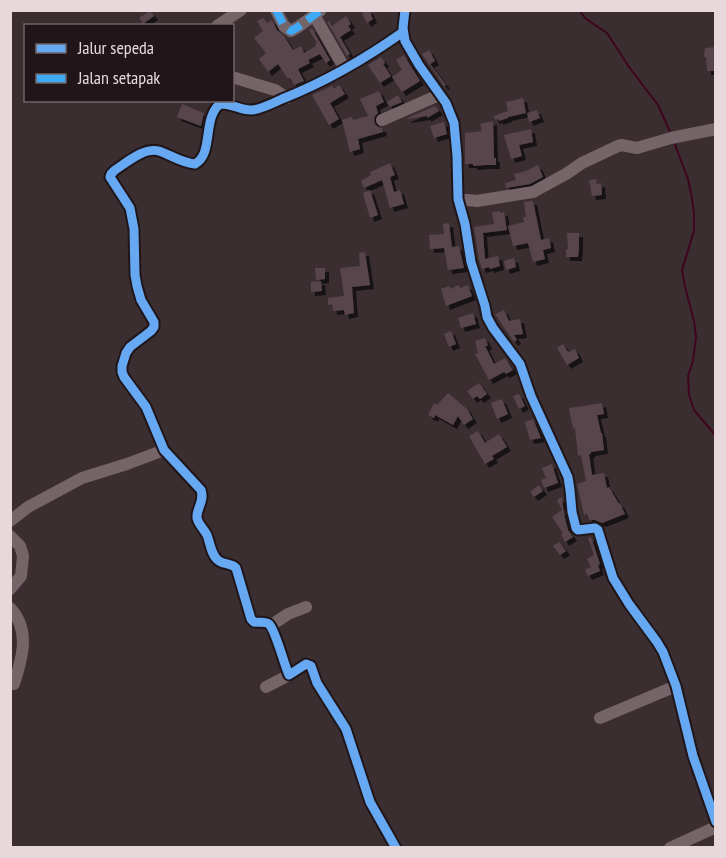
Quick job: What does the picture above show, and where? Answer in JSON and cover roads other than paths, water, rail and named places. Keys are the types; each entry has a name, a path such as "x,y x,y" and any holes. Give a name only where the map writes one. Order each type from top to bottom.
{"street":[{"path":"221,24 241,10"},
{"path":"276,10 284,26 291,31 318,13 345,69"},
{"path":"405,10 403,32 405,41 412,56 446,103 454,123 458,199 465,224 471,262 487,318 520,364 531,396 568,477 570,503 576,528 578,530 596,528 598,530 613,578 657,642 676,686 693,756 716,822"},
{"path":"288,675 270,626 251,619 236,568 216,558 207,535 198,521 197,517 203,498 201,490 164,450 146,407 122,372 126,353 130,347 152,331 154,322 141,300 137,286 135,229 130,208 111,180 111,174 147,151 158,151 180,161 195,164 202,159 213,112 220,104 250,110 262,108 345,69 375,52 403,32"},
{"path":"234,79 275,90 287,98"},
{"path":"382,120 439,95"},
{"path":"458,199 477,201 533,192 582,163 618,146 637,148 716,129"},
{"path":"10,521 28,507 82,478 111,470 164,450"},
{"path":"10,536 20,546 23,556 21,576 10,589"},
{"path":"270,626 288,614 306,607"},
{"path":"10,608 20,623 23,640 21,659 14,684"},
{"path":"267,687 306,664 311,666 317,683 346,729 360,776 374,811 396,848"},
{"path":"600,718 676,686"},
{"path":"670,848 716,827"}],"waterway":[{"path":"579,10 586,19 607,33 658,105 671,134"},
{"path":"674,142 688,179 694,214 694,231 682,270 696,337 693,361 688,376 689,395 694,410 716,436"}]}
